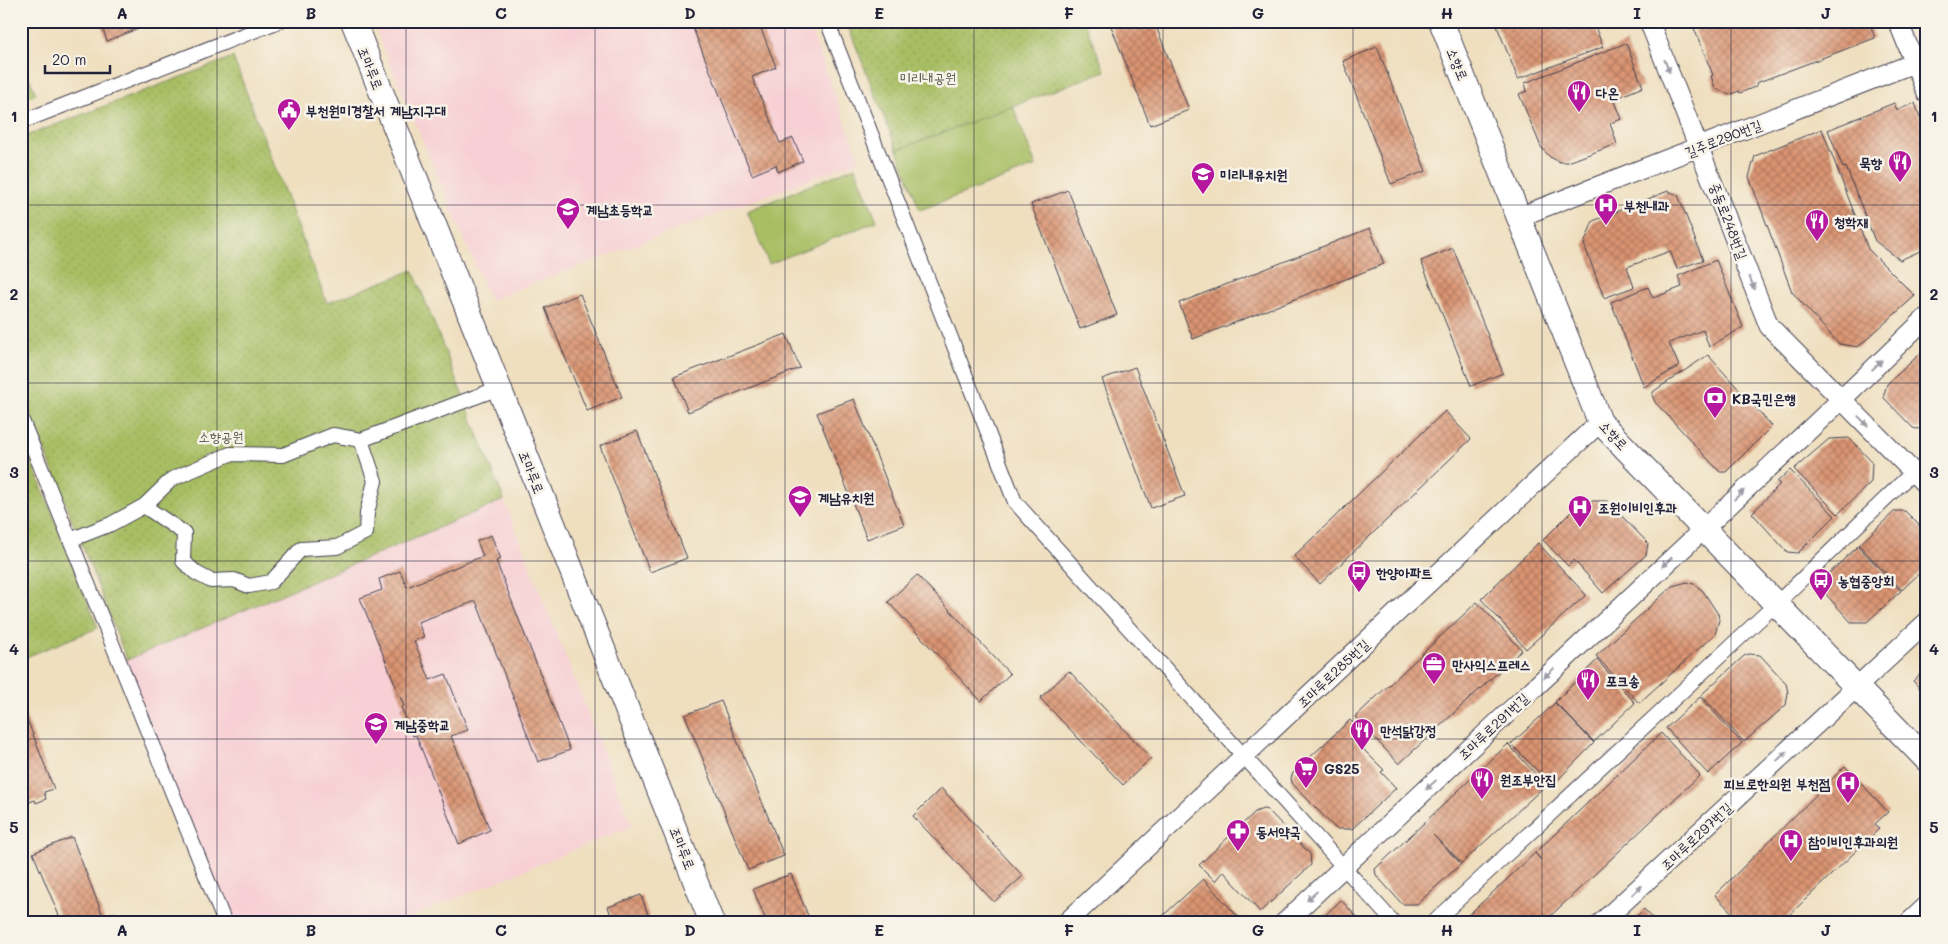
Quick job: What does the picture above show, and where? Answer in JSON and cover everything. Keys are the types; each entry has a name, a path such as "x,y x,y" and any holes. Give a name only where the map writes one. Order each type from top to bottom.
{"street":[{"path":"21,122 279,21"},
{"name":"조마루로","path":"353,21 712,923"},
{"path":"827,21 1014,502 1394,923"},
{"name":"소향로","path":"1441,21 1600,422 1927,760"},
{"name":"중동로248번길","path":"1649,21 1700,146 1769,326 1927,486"},
{"path":"1898,21 1920,60 1927,94"},
{"name":"길주로290번길","path":"1519,217 1920,60"},
{"path":"1703,529 1927,317"},
{"path":"70,540 110,524 144,506 172,479 230,454 283,456 334,435 361,440 499,388"},
{"path":"21,418 225,923"},
{"name":"조마루로285번길","path":"1066,923 1600,422"},
{"path":"144,506 184,533 183,561 196,573 211,581 234,580 249,586 272,582 301,549 337,547 366,532 367,513 375,481 361,440"},
{"path":"1433,923 1776,604 1913,472"},
{"name":"조마루로291번길","path":"1284,923 1703,529"},
{"name":"조마루로297번길","path":"1601,923 1927,622"},
{"path":"1912,923 1927,909"}],"shaded area":[{"name":"계남초등학교","path":"372,21 807,21 860,160 490,300"},
{"name":"계남중학교","path":"504,500 632,826 396,923 225,923 119,664"}],"green space":[{"name":"미리내공원","path":"846,21 1084,21 1105,71 897,150"},
{"name":"소향공원","path":"233,57 327,303 413,270 504,500 127,660 21,390 21,138"},
{"path":"21,58 36,94 21,100"},
{"path":"1013,106 1036,166 920,210 897,150"},
{"path":"855,167 877,221 769,264 747,211"},
{"path":"21,435 98,628 21,659"}],"building":[{"path":"100,21 157,21 107,41"},
{"path":"690,21 758,21 776,67 752,77 780,143 793,138 803,161 778,172 776,165 752,175"},
{"path":"1109,21 1154,21 1189,110 1150,125"},
{"path":"1495,21 1593,21 1603,47 1518,79"},
{"path":"1691,21 1869,21 1875,38 1756,83 1757,86 1740,93 1739,91 1729,95 1715,88 1711,76 1713,75"},
{"path":"1626,43 1643,87 1614,99 1622,119 1610,123 1617,144 1568,162 1560,162 1550,157 1541,147 1519,94 1527,91 1525,83"},
{"path":"1377,47 1426,171 1391,184 1343,61"},
{"path":"1894,103 1897,110 1915,103 1927,136 1927,248 1900,260 1875,241 1846,167 1843,168 1828,130"},
{"path":"1822,129 1868,249 1915,296 1858,347 1839,344 1792,292 1749,177 1755,156"},
{"path":"1068,190 1117,315 1080,329 1031,204"},
{"path":"1668,191 1678,195 1703,260 1677,269 1670,251 1627,267 1634,287 1604,298 1584,244 1593,221"},
{"path":"1370,228 1384,264 1193,339 1179,303"},
{"path":"1453,248 1503,373 1471,386 1421,261"},
{"path":"1716,260 1743,327 1709,347 1703,330 1669,343 1679,366 1644,387 1611,302 1648,287 1653,298 1682,287 1678,276"},
{"path":"580,294 622,397 587,411 545,308"},
{"path":"786,334 800,368 688,412 674,377"},
{"path":"1923,351 1927,355 1927,427 1917,429 1913,428 1884,398 1884,394 1887,384"},
{"path":"1708,355 1772,426 1726,472 1720,472 1655,402 1652,395 1654,391"},
{"path":"1135,367 1185,496 1151,508 1102,379"},
{"path":"854,399 904,525 867,539 817,413"},
{"path":"1445,411 1471,439 1320,584 1294,556"},
{"path":"637,431 687,558 650,572 600,446"},
{"path":"1849,438 1872,462 1871,482 1838,514 1794,469 1829,439"},
{"path":"1790,470 1835,516 1798,553 1787,552 1752,513 1780,484 1777,482"},
{"path":"1582,501 1607,501 1648,543 1646,555 1603,593 1574,560 1568,566 1543,540"},
{"path":"1895,511 1905,511 1927,533 1927,566 1902,590 1859,545"},
{"path":"491,535 501,559 496,561 570,750 538,762 476,601 418,622 424,637 414,641 430,680 446,674 468,730 451,736 490,830 459,844 416,735 413,736 401,707 404,706 360,598 382,590 379,579 400,571 407,587 483,556 477,541"},
{"path":"1538,543 1586,595 1526,649 1481,599"},
{"path":"1858,546 1901,591 1867,622 1851,622 1822,590 1822,580"},
{"path":"917,575 1010,674 981,701 888,602"},
{"path":"1687,582 1694,584 1703,591 1718,614 1719,620 1715,634 1639,703 1596,656 1672,586"},
{"path":"1477,602 1522,650 1399,764 1355,717"},
{"path":"1749,654 1760,655 1786,683 1788,693 1786,705 1744,742 1701,695 1744,656"},
{"path":"1597,660 1635,703 1594,742 1555,702"},
{"path":"1927,668 1927,696 1913,681"},
{"path":"1069,671 1151,758 1123,785 1040,698"},
{"path":"1700,697 1742,743 1708,774 1666,728"},
{"path":"721,701 784,856 748,870 685,715"},
{"path":"1555,703 1594,743 1552,786 1511,744"},
{"path":"21,704 54,789 44,792 46,799 36,803 35,800 21,805"},
{"path":"1350,720 1367,739 1360,746 1384,770 1381,772 1396,788 1352,829 1336,829 1292,783 1291,778 1293,773"},
{"path":"1661,733 1700,775 1543,923 1460,923"},
{"path":"1508,744 1546,785 1462,863 1433,835 1461,864 1417,904 1402,904 1376,875 1375,869"},
{"path":"1845,766 1888,812 1875,824 1879,829 1781,923 1731,923 1736,917 1715,895"},
{"path":"941,788 1023,876 994,902 913,816"},
{"path":"1263,809 1268,810 1310,854 1311,865 1260,912 1223,871 1215,881 1199,865 1255,812"},
{"path":"72,837 105,921 114,918 116,923 62,923 33,853"},
{"path":"791,874 811,923 767,923 753,889"},
{"path":"1203,879 1244,923 1155,923"},
{"path":"641,895 651,923 614,923 608,907"},
{"path":"1341,900 1362,923 1317,923"},
{"path":"1644,909 1657,923 1630,923"}],"place":[{"name":"다온","path":"1579,113"},
{"name":"부천원미경찰서 계남지구대","path":"289,131"},
{"name":"묵향","path":"1900,183"},
{"name":"미리내유치원","path":"1203,195"},
{"name":"부천내과","path":"1606,226"},
{"name":"계남초등학교","path":"568,230"},
{"name":"청학재","path":"1817,242"},
{"name":"KB국민은행","path":"1715,419"},
{"name":"계남유치원","path":"800,518"},
{"name":"조원이비인후과","path":"1580,528"},
{"name":"한양아파트","path":"1359,593"},
{"name":"농협중앙회","path":"1821,601"},
{"name":"만사익스프레스","path":"1434,685"},
{"name":"포크송","path":"1588,701"},
{"name":"계남중학교","path":"376,745"},
{"name":"만석닭강정","path":"1362,751"},
{"name":"GS25","path":"1306,789"},
{"name":"원조부안집","path":"1482,800"},
{"name":"피브로한의원 부천점","path":"1848,804"},
{"name":"동서약국","path":"1238,852"},
{"name":"참이비인후과의원","path":"1791,862"}]}
